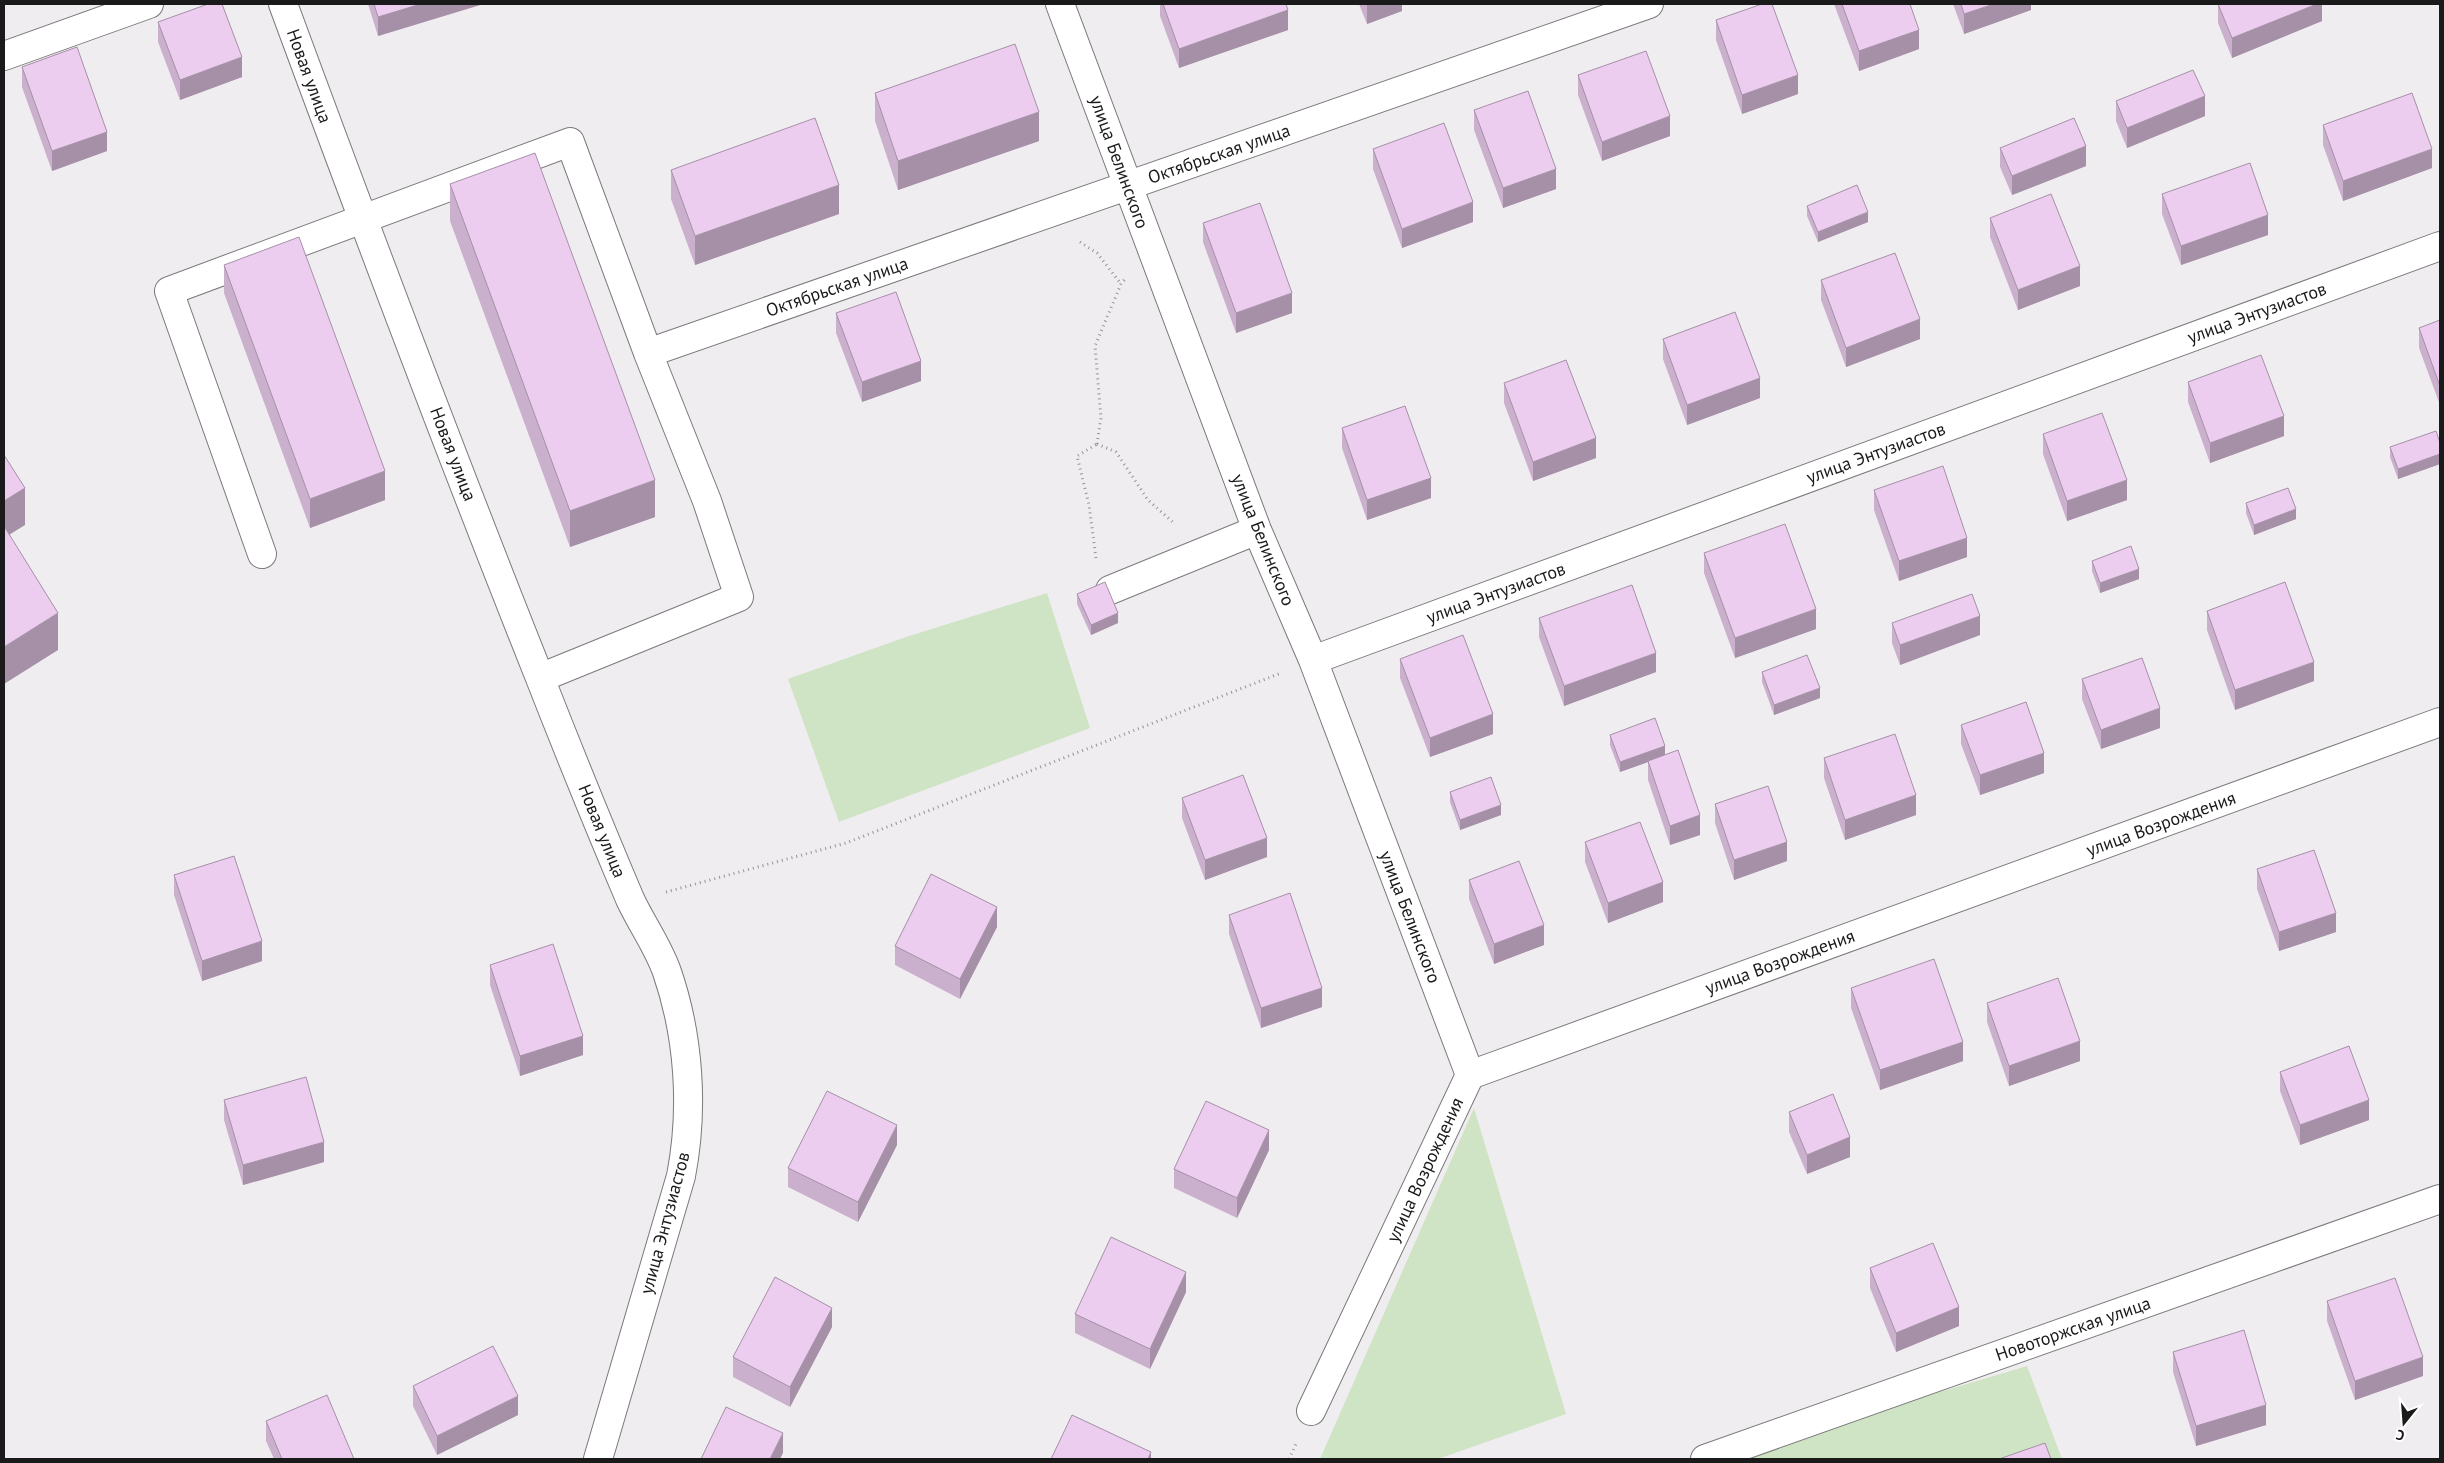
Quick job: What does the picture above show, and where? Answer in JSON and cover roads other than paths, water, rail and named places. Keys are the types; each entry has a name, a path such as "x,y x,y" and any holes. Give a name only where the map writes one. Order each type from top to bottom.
{"street":[{"path":"4,56 149,4"},
{"name":"Новая улица","path":"283,4 362,218 540,678 632,902"},
{"name":"улица Белинского","path":"1060,4 1257,530 1313,660 1470,1075"},
{"name":"Октябрьская улица","path":"648,353 1649,4"},
{"path":"262,554 169,291 570,142 648,353 707,501 739,597 540,678"},
{"name":"улица Энтузиастов","path":"1313,660 2440,246"},
{"path":"1110,590 1257,530"},
{"name":"улица Возрождения","path":"1311,1411 1470,1075 2440,722"},
{"name":"улица Энтузиастов","path":"598,1459 681,1176 688,1141 688,1091 683,1035 666,970 632,902"},
{"name":"Новоторжская улица","path":"1705,1459 2440,1199"}]}
